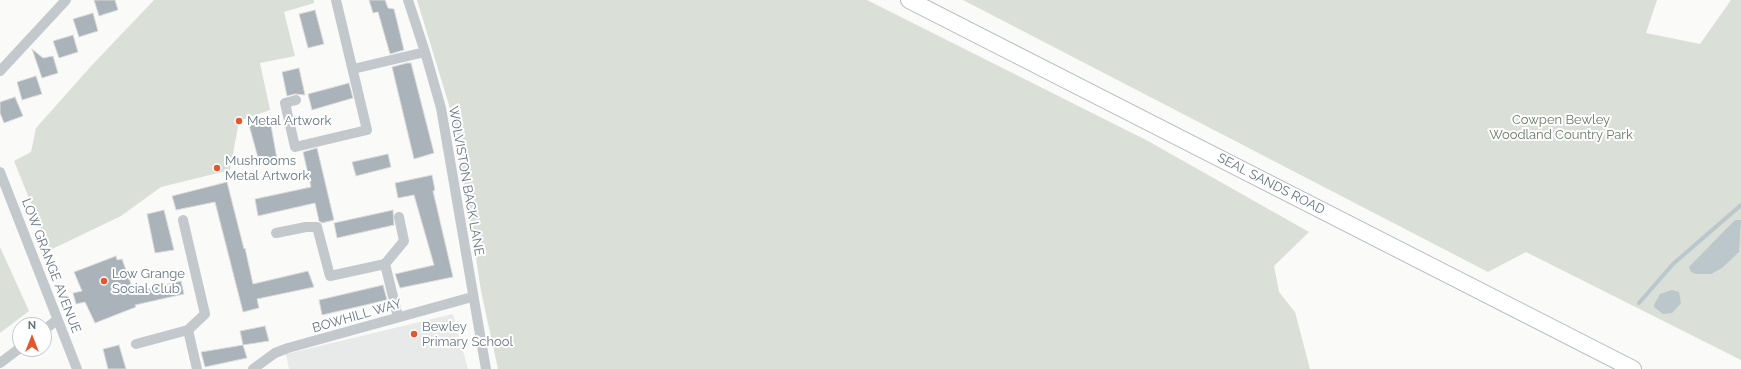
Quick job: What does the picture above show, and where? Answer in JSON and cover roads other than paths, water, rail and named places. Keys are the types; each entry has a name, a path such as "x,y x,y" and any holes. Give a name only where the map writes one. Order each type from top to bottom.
{"main road":[{"name":"SEAL SANDS ROAD","path":"909,0 1633,369"}],"street":[{"path":"296,100 285,103 295,146 367,130 336,0"},
{"name":"WOLVISTON BACK LANE","path":"408,0 441,108 472,297 486,369"},
{"path":"0,71 64,1"},
{"path":"353,69 425,52"},
{"name":"LOW GRANGE AVENUE","path":"0,172 77,369"},
{"path":"276,233 306,227 317,227 330,276 385,264 404,241 398,217"},
{"path":"136,344 188,330 205,314 182,220"},
{"path":"385,264 398,317"},
{"name":"BOWHILL WAY","path":"253,369 275,353 288,348 472,297"},
{"path":"52,324 57,320"},
{"path":"188,330 197,369"},
{"path":"0,363 12,354"}],"waterway":[{"path":"1639,303 1673,264 1741,205"}],"place":[{"name":"Metal Artwork","path":"239,121"},
{"name":"Mushrooms Metal Artwork","path":"217,168"},
{"name":"Low Grange Social Club","path":"104,281"},
{"name":"Bewley Primary School","path":"414,334"}],"park label":[{"name":"Cowpen Bewley Woodland Country Park","path":"1561,128"}]}
